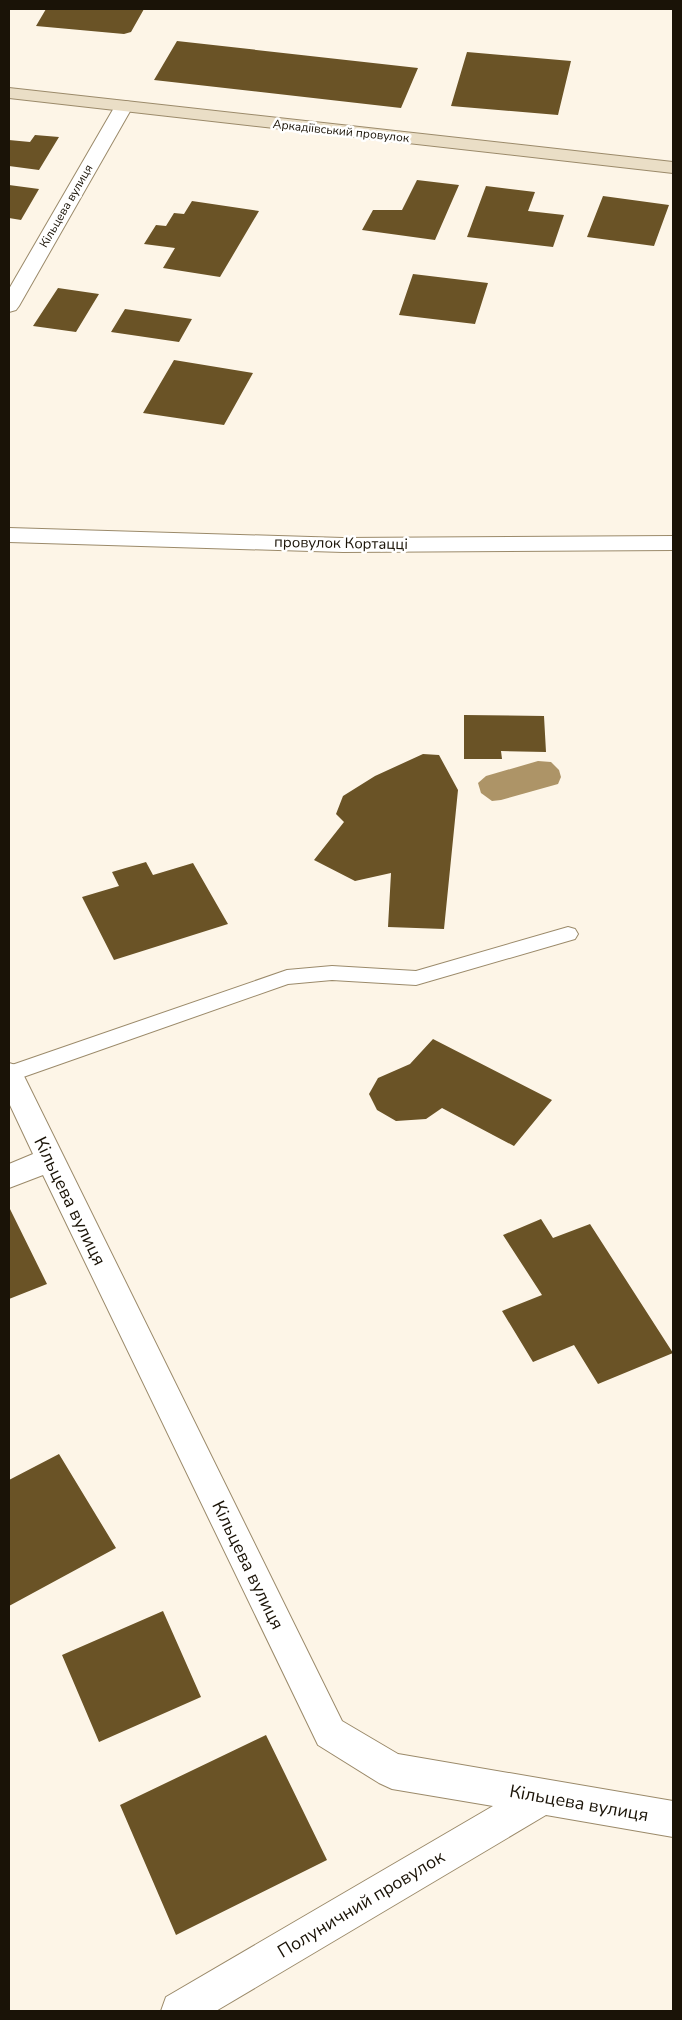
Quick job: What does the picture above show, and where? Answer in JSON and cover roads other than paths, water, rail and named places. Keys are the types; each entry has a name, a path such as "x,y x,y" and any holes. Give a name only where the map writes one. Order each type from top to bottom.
{"street":[{"name":"Аркадіївський провулок","path":"9,93 673,168"},
{"name":"Кільцева вулиця","path":"9,306 124,106"},
{"name":"провулок Кортацці","path":"9,535 342,545 673,543"},
{"name":"Кільцева вулиця","path":"9,1074 330,1733 392,1771 673,1819"},
{"path":"9,1176 50,1160"},
{"name":"Полуничний провулок","path":"180,2011 542,1797"}],"lane":[{"path":"9,1074 287,977 332,973 416,978 568,934"}]}
